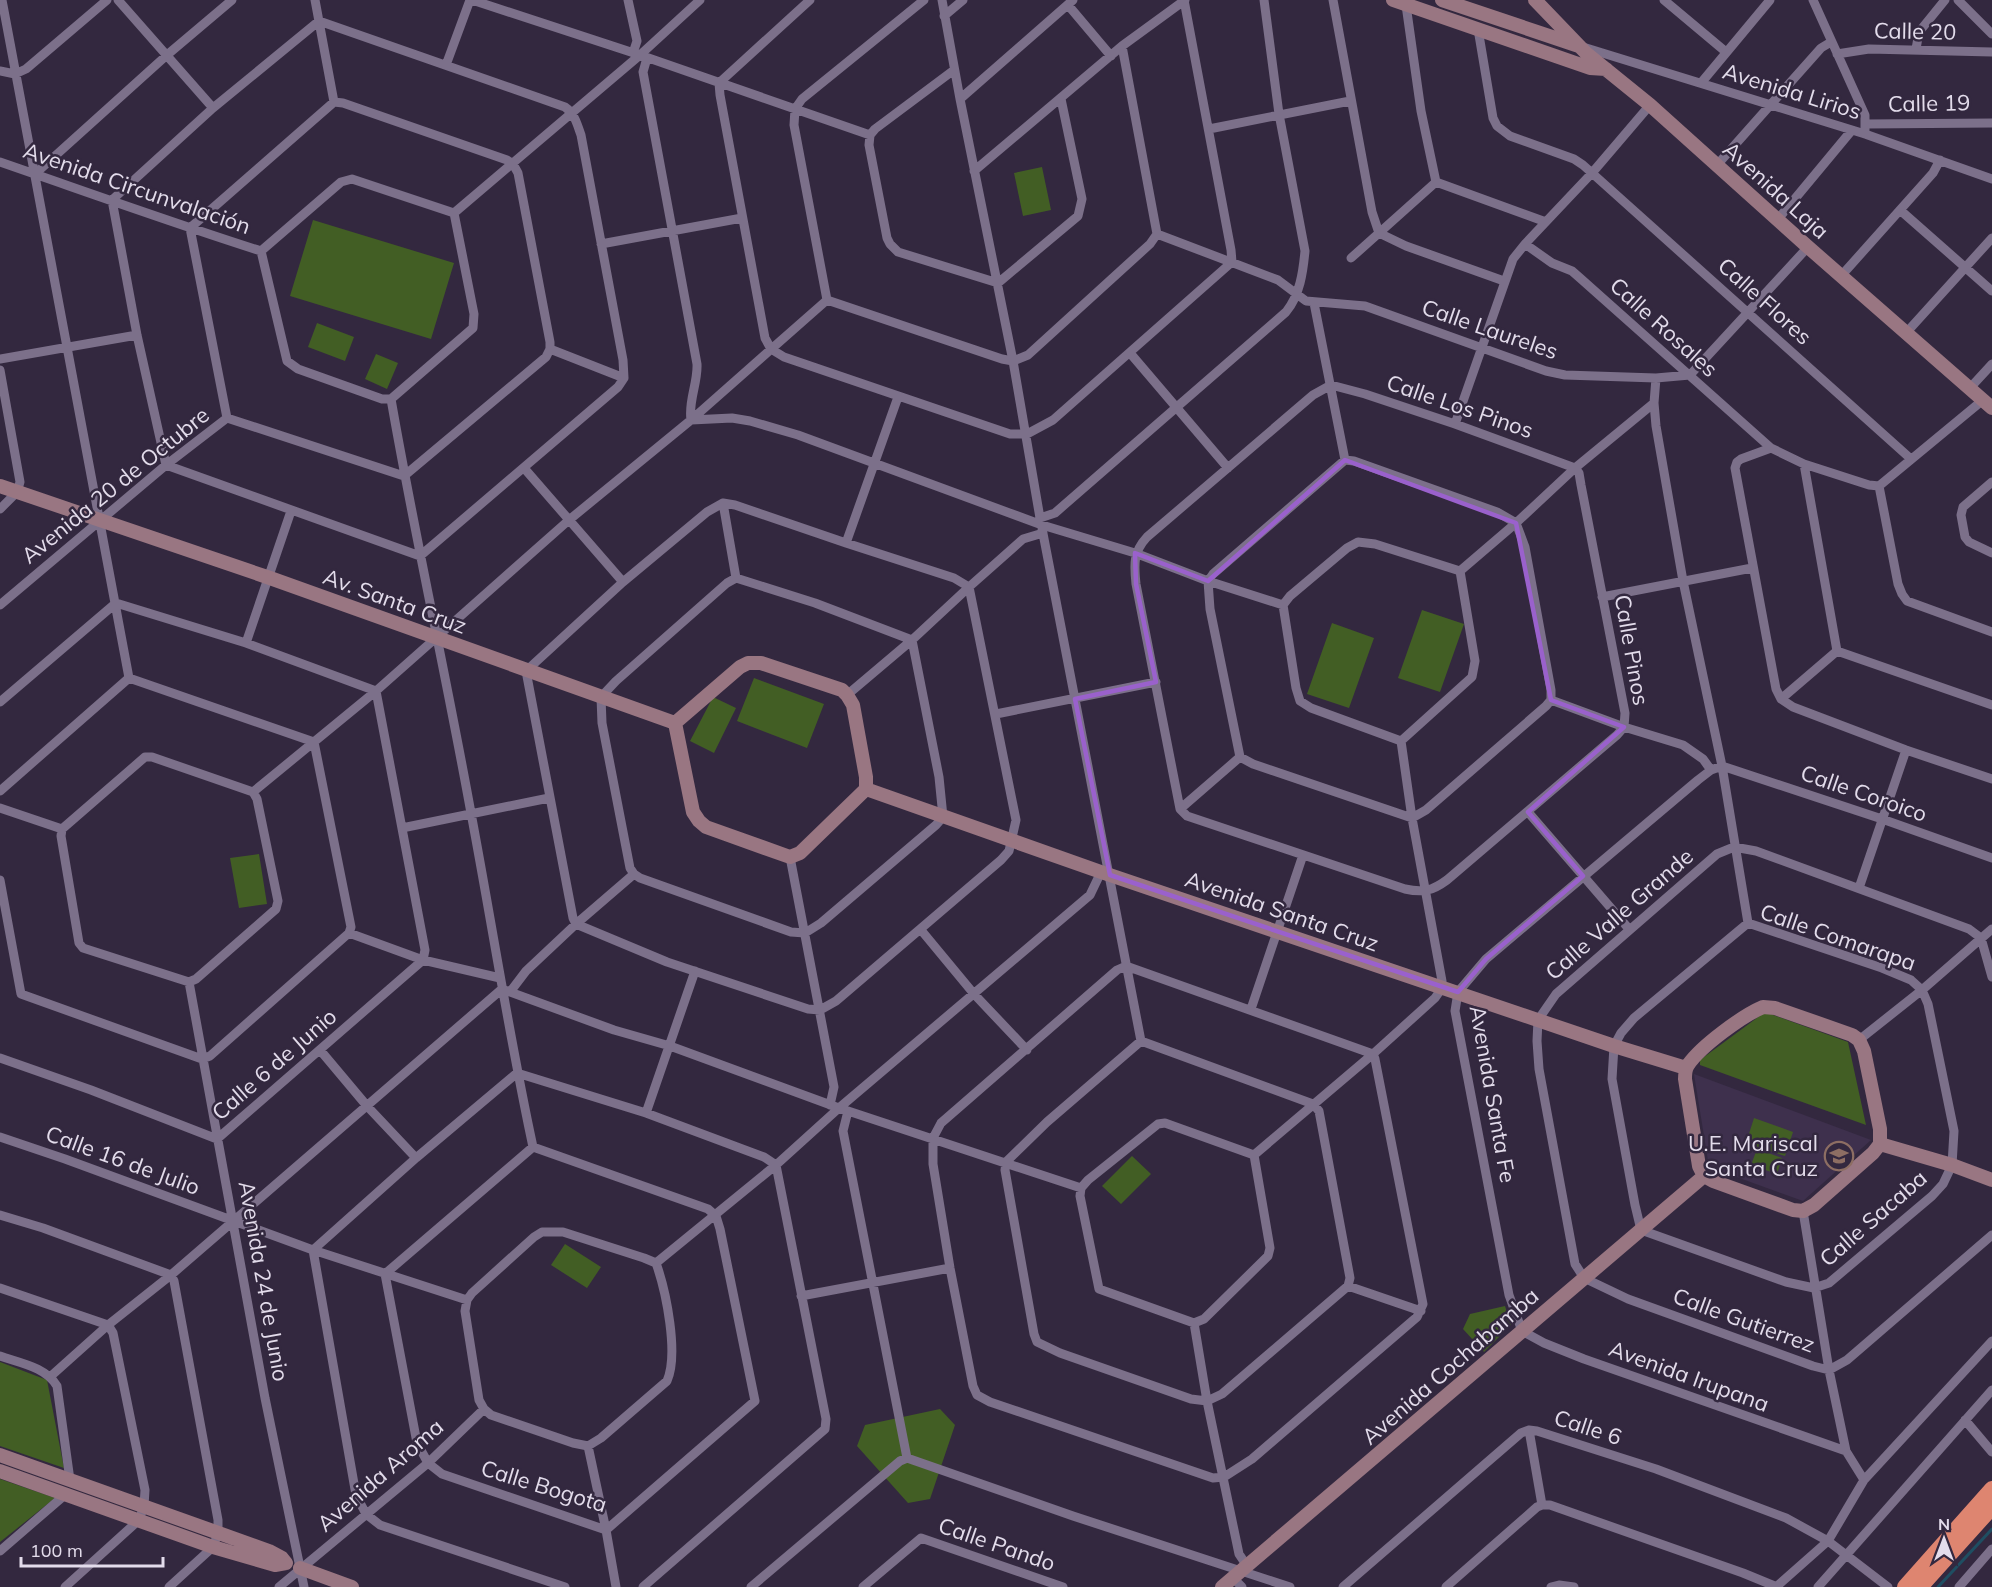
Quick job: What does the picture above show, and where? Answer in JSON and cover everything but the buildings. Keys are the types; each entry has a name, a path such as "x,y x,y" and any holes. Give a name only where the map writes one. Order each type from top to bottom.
{"highway":[{"path":"1905,1587 1992,1489"},
{"path":"1920,1587 1992,1507"}],"street":[{"path":"2,0 129,678"},
{"path":"0,71 15,74 26,69 107,0"},
{"path":"118,0 213,108"},
{"path":"35,174 167,55 232,0"},
{"path":"315,0 334,102"},
{"path":"446,65 471,0 640,55 870,135"},
{"path":"628,0 697,364 697,378 690,410 691,420"},
{"path":"454,213 513,164 571,111 640,55 700,0"},
{"path":"719,83 810,0"},
{"path":"827,300 794,125 795,109 802,99 924,0"},
{"path":"942,0 1027,434 1105,873 1141,1041"},
{"path":"944,16 963,0"},
{"path":"719,83 765,338 771,349 784,357 898,397 999,432 1027,434 1053,420 1232,262 1232,250 1184,0 1122,46 974,171"},
{"path":"847,695 912,640 1023,539 1042,526 1286,312 1294,302 1305,251 1279,114 1264,0"},
{"path":"1333,0 1350,101 1372,212 1379,233 1406,246 1504,281"},
{"path":"1393,0 1590,68 1606,69"},
{"path":"1442,0 1579,46"},
{"name":"Avenida Laja","path":"1535,0 1579,46 1650,105 1987,404"},
{"path":"1664,0 1726,52"},
{"path":"1701,82 1770,0"},
{"path":"1813,0 1865,115 1867,124 1865,134"},
{"path":"1916,49 1919,32 1945,0"},
{"path":"1958,0 1992,34"},
{"path":"960,99 1071,2 1111,56"},
{"path":"1406,5 1421,111 1436,182"},
{"path":"319,21 565,106 571,111 581,135 623,360 624,378 618,387 420,556"},
{"path":"319,21 213,108 112,200 136,335 166,465 420,556"},
{"name":"Calle Flores","path":"1478,29 1493,118 1497,126 1510,136 1574,159 1592,173 1911,459"},
{"path":"1717,165 1821,48 1831,42"},
{"path":"827,300 1002,359 1013,361 1028,354 1150,244 1157,234 1122,46"},
{"name":"Avenida Lirios","path":"1579,46 1865,134 1992,179"},
{"name":"Calle 20","path":"1837,54 1869,49 1992,52"},
{"path":"954,70 875,129 870,135 869,145 890,244 898,252 998,284"},
{"path":"998,284 1078,216 1082,199 1061,99"},
{"path":"1209,129 1350,101"},
{"path":"334,102 343,103 507,160 513,164 518,173 550,349 546,357 404,476 227,418 190,228 334,102"},
{"path":"1455,424 1513,259 1592,173 1650,105"},
{"name":"Calle 19","path":"1867,124 1992,123"},
{"path":"1778,219 1852,130"},
{"path":"1841,276 1933,173 1940,160"},
{"name":"Avenida Circunvalación","path":"0,162 261,251"},
{"path":"352,179 454,213 474,314 473,328 391,399 382,399 298,369 287,361 261,251 341,182 352,179"},
{"path":"1436,182 1546,222"},
{"path":"1351,258 1436,182"},
{"path":"1900,210 1992,291"},
{"path":"601,244 742,218"},
{"name":"Calle Laureles","path":"1157,234 1278,280 1306,302 1335,302 1365,306 1546,371 1565,375 1656,378 1690,375"},
{"path":"1906,333 1992,238"},
{"name":"Calle Rosales","path":"1525,244 1552,263 1572,271 1771,448 1804,464 1869,485 1879,486"},
{"path":"1690,375 1808,247"},
{"path":"253,792 438,638 570,520 691,420 827,300"},
{"path":"1314,303 1345,460"},
{"path":"0,359 136,335"},
{"path":"550,349 624,378"},
{"path":"1130,353 1228,468"},
{"path":"1970,388 1992,364"},
{"path":"0,370 20,482 17,492 0,508"},
{"path":"1656,378 1654,403 1683,581 1722,766 1748,923"},
{"path":"1330,385 1314,395 1147,537 1135,553 1136,584 1180,809 1187,816 1405,889 1426,892"},
{"name":"Calle Los Pinos","path":"1330,385 1365,394 1455,424 1575,468"},
{"path":"846,543 898,397"},
{"path":"391,399 404,476 472,814 500,978 506,990 517,1073 533,1147"},
{"path":"1460,571 1575,468 1654,403"},
{"path":"1987,404 1911,459 1879,486 1898,584 1907,601 1992,632"},
{"name":"Avenida 20 de Octubre","path":"0,605 166,465 227,418"},
{"path":"691,420 732,418 798,435 1042,526 1135,553 1208,581 1283,605"},
{"path":"1771,448 1741,459 1735,468 1776,689 1781,699 1793,707 1906,750 1992,779"},
{"path":"1345,460 1354,461 1497,512 1516,523 1524,547 1551,700 1426,810 1412,818 1253,765 1239,757 1209,609 1208,581 1213,574 1345,460"},
{"path":"1804,464 1837,651"},
{"path":"524,468 623,582"},
{"name":"Calle Pinos","path":"1426,892 1447,880 1624,727 1625,713 1580,479 1575,468"},
{"path":"1992,482 1963,507 1961,515 1965,537 1969,542 1992,554"},
{"name":"Av. Santa Cruz","path":"0,486 270,578 675,723"},
{"path":"723,503 736,578"},
{"path":"723,503 735,505 954,578 969,587 996,714 1016,820 1009,851 921,930 836,1001 820,1010 808,1009 695,971 576,924 549,798 526,671 623,582 707,512 723,503"},
{"path":"246,643 291,511"},
{"path":"1401,741 1328,715 1300,700 1286,633 1283,605 1290,596 1347,548 1358,542 1375,544 1460,571"},
{"path":"1602,597 1752,568"},
{"path":"1401,741 1472,677 1475,661 1460,571"},
{"path":"736,578 815,603 912,640 939,777 943,817 821,923 805,933 791,932 634,874 630,868 602,723 601,697 727,583 736,578"},
{"path":"116,603 246,643 376,691"},
{"path":"0,702 116,603"},
{"path":"1781,699 1837,651"},
{"path":"1837,651 1992,705"},
{"path":"748,663 761,663 842,690 847,695 853,705 866,777 866,789 800,853 790,856 706,827 699,821 693,812 675,723 740,667 748,663"},
{"path":"129,678 315,742"},
{"path":"0,791 129,678"},
{"path":"996,714 1156,682"},
{"path":"376,691 425,950 423,960"},
{"path":"1551,700 1624,727 1683,745 1703,759 1711,770"},
{"path":"1254,1155 1373,1054 1435,998 1442,988 1401,741"},
{"path":"0,880 21,994 202,1059 210,1056 349,933 351,927 315,742"},
{"path":"1859,888 1906,750"},
{"path":"146,757 152,757 253,792 257,799 278,901 276,909 196,979 189,982 83,948 79,943 61,836 62,829 146,757"},
{"path":"1180,809 1239,757"},
{"name":"Avenida Santa Fe","path":"1522,1331 1509,1295 1455,1011 1458,992 1486,959 1711,770 1722,766"},
{"name":"Calle Coroico","path":"1722,766 1992,858"},
{"name":"Avenida Santa Cruz","path":"866,789 1442,988 1686,1068"},
{"path":"402,828 549,798"},
{"path":"0,808 62,829"},
{"path":"1528,812 1629,929"},
{"path":"1734,847 1756,851 1960,925 1981,938 1992,977"},
{"name":"Calle Valle Grande","path":"1538,1020 1556,994 1629,929 1717,854 1734,847"},
{"path":"1251,1009 1303,855"},
{"path":"790,856 907,1458"},
{"path":"656,1263 776,1165 839,1108 1090,895 1105,873"},
{"path":"51,1376 108,1325 171,1275 506,990 576,924 634,874"},
{"name":"Calle Comarapa","path":"1614,1046 1621,1033 1634,1018 1748,923 1882,968 1911,980 1922,990"},
{"path":"1859,1040 1922,990 1992,928"},
{"path":"921,930 974,994 1027,1050"},
{"path":"349,933 423,960 500,978"},
{"name":"Calle 6 de Junio","path":"0,1058 91,1090 217,1139 423,960"},
{"path":"1126,966 1251,1009 1373,1054 1376,1059 1423,1304 1417,1317 1252,1459 1224,1477 1213,1478 990,1402 977,1395 973,1386 950,1268 933,1164 933,1138 941,1124 1117,970 1126,966"},
{"path":"646,1113 695,971"},
{"name":"Avenida 24 de Junio","path":"189,982 265,1398 304,1587"},
{"path":"506,990 614,1030 670,1046 839,1108 1081,1188"},
{"name":"Calle Sacaba","path":"1641,1230 1786,1282 1814,1288 1828,1283 1932,1196 1943,1184 1952,1166 1954,1131 1928,1004 1922,990"},
{"path":"1763,1007 1775,1008 1852,1035 1859,1040 1864,1051 1878,1118 1880,1143 1873,1153 1814,1205 1803,1211 1713,1181 1704,1176 1699,1166 1685,1079 1686,1068 1734,1024 1750,1012 1763,1007"},
{"path":"1538,1020 1539,1069 1575,1264 1584,1278"},
{"path":"1141,1041 1313,1104 1319,1111 1350,1278 1348,1286 1222,1394 1207,1401 1180,1396 1060,1353 1038,1342 1034,1334 1005,1162 1047,1122 1141,1041"},
{"path":"1614,1046 1612,1079 1641,1230"},
{"path":"320,1050 367,1106 416,1158"},
{"path":"517,1073 646,1113 764,1157 776,1165 826,1419 825,1429 643,1587"},
{"path":"517,1073 312,1250 356,1495 366,1514 380,1525 565,1587"},
{"path":"1165,1123 1254,1155 1269,1248 1268,1256 1204,1319 1194,1323 1099,1289 1080,1196 1081,1188 1158,1124 1165,1123"},
{"name":"Calle 16 de Julio","path":"0,1137 312,1250 467,1300"},
{"path":"1880,1143 1992,1180"},
{"path":"533,1147 708,1209 716,1215"},
{"path":"428,1463 417,1443 386,1274 533,1147"},
{"name":"Avenida Cochabamba","path":"1237,1578 1704,1176"},
{"path":"1803,1211 1814,1288 1846,1451 1864,1480"},
{"path":"0,1215 43,1228 171,1275 174,1281 218,1520 218,1533 213,1547 169,1587"},
{"name":"Calle Bogota","path":"428,1463 442,1474 606,1530 755,1401 716,1215"},
{"path":"542,1232 563,1232 656,1263 672,1339 672,1370 667,1381 601,1438 588,1446 573,1443 491,1415 484,1409 477,1389 465,1311 467,1300 534,1237 542,1232"},
{"name":"Calle Gutierrez","path":"1584,1278 1628,1299 1829,1370 1847,1360 1992,1235"},
{"path":"801,1296 950,1268"},
{"path":"1348,1286 1421,1311"},
{"path":"0,1288 108,1325 113,1333 142,1479 144,1506 139,1520 65,1587"},
{"path":"1194,1323 1207,1401 1239,1554 1237,1578"},
{"name":"Avenida Irupana","path":"1522,1331 1544,1343 1606,1367 1846,1451"},
{"path":"1446,1587 1542,1504 1743,1573 1776,1587 1828,1541 1864,1480 1992,1341"},
{"path":"0,1356 42,1371 51,1376 57,1386 70,1480"},
{"path":"1818,1587 1992,1390"},
{"name":"Avenida Aroma","path":"279,1587 428,1463 484,1409"},
{"path":"1965,1420 1992,1452"},
{"path":"1529,1430 1542,1504"},
{"name":"Calle 6","path":"1343,1587 1521,1432 1529,1430 1656,1469 1786,1518 1828,1541 1888,1587"},
{"path":"588,1446 616,1587"},
{"path":"0,1455 269,1551 286,1563 352,1587"},
{"path":"751,1587 900,1461 907,1458 1073,1516 1237,1578 1290,1587"},
{"path":"0,1471 213,1547 265,1562 286,1563"},
{"path":"0,1551 66,1494"},
{"name":"Calle Pando","path":"864,1587 921,1538 1063,1587"},
{"path":"1959,1587 1992,1549"},
{"path":"1551,1587 1559,1585 1574,1587"}],"highlighted area":[{"path":"1345,460 1516,523 1551,700 1624,727 1528,812 1583,876 1486,959 1458,992 1110,875 1075,699 1156,682 1136,584 1135,553 1208,581"}],"shaded area":[{"path":"1694,1074 1871,1140 1803,1201 1709,1167"}],"green space":[{"path":"1042,167 1051,210 1023,216 1014,173"},
{"path":"313,220 454,263 431,339 290,296"},
{"path":"317,323 354,337 345,361 308,347"},
{"path":"376,354 398,363 387,389 365,379"},
{"path":"1422,610 1464,624 1440,692 1398,678"},
{"path":"1332,623 1374,638 1349,708 1307,694"},
{"path":"754,678 824,704 807,748 737,721"},
{"path":"713,697 736,708 714,753 690,741"},
{"path":"259,854 267,904 239,908 230,858"},
{"path":"1765,1012 1848,1042 1866,1125 1700,1065 1700,1060"},
{"path":"1754,1118 1793,1132 1785,1156 1746,1143"},
{"path":"1757,1149 1782,1158 1777,1174 1751,1165"},
{"path":"1132,1156 1151,1174 1121,1204 1102,1186"},
{"path":"565,1244 601,1267 587,1288 551,1265"},
{"path":"1505,1306 1511,1325 1484,1352 1463,1329 1470,1314"},
{"path":"0,1362 47,1380 64,1468 0,1446"},
{"path":"940,1409 955,1425 930,1499 908,1503 857,1446 865,1425"},
{"path":"0,1479 55,1498 0,1542"}],"waterway":[{"path":"1938,1587 1992,1529"}],"place":[{"name":"U.E. Mariscal Santa Cruz","path":"1839,1156"}]}
